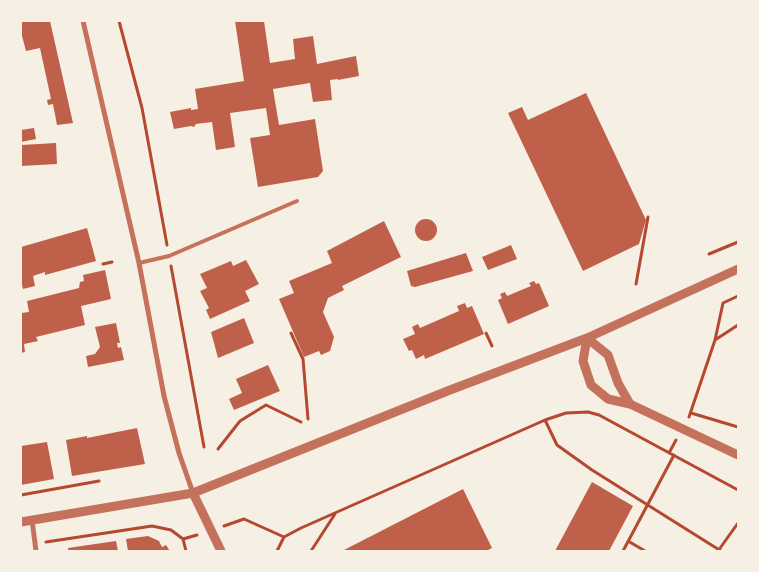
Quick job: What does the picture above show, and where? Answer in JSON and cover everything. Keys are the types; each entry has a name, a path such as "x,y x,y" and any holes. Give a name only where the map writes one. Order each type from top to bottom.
{"street":[{"path":"83,21 139,263 164,396 179,453 193,493 221,551"},
{"path":"21,522 193,493 441,393 587,338 738,269"},
{"path":"587,338 583,361 591,385 608,399 630,404 738,455"},
{"path":"587,338 608,355 618,383 630,404"},
{"path":"32,520 36,551"}],"lane":[{"path":"139,263 169,256 297,201"}],"path":[{"path":"119,21 142,108 204,447"},
{"path":"636,284 648,217"},
{"path":"709,254 738,242"},
{"path":"104,264 112,262"},
{"path":"669,453 691,413 715,340 723,303 738,296"},
{"path":"715,340 738,325"},
{"path":"291,333 302,359 308,419"},
{"path":"486,333 492,346"},
{"path":"218,449 240,421 266,405 301,422"},
{"path":"276,551 284,537 545,420 566,413 588,412 599,414 738,490"},
{"path":"691,413 738,427"},
{"path":"545,420 557,446 719,550 738,522"},
{"path":"623,551 674,455"},
{"path":"21,495 99,480"},
{"path":"311,551 336,513"},
{"path":"183,539 244,519 284,537"},
{"path":"35,543 152,526 171,530 183,539 186,551"},
{"path":"628,541 645,551"}],"building":[{"path":"21,21 50,21 73,123 57,125 53,104 48,105 47,100 51,99 40,48 26,51 21,32"},
{"path":"235,21 264,21 270,63 295,59 293,39 313,36 317,64 356,56 359,76 330,80 332,100 313,102 310,83 273,89 279,125 315,119 323,171 318,177 258,187 250,138 270,135 266,108 230,113 235,147 216,150 212,122 196,124 194,127 174,129 170,112 191,108 191,110 198,109 195,89 244,81"},
{"path":"586,93 646,220 639,244 583,271 508,113 522,107 528,120"},
{"path":"34,128 36,139 21,142 21,130"},
{"path":"56,143 57,164 21,166 21,145"},
{"path":"426,219 434,222 437,230 434,238 426,241 418,238 415,230 418,222"},
{"path":"384,221 401,257 342,286 344,290 328,298 323,312 334,337 330,351 321,355 319,351 304,357 279,299 294,293 289,281 332,263 327,251"},
{"path":"87,228 96,261 45,275 45,272 33,276 35,286 23,289 21,281 21,247"},
{"path":"511,245 517,259 488,270 482,257"},
{"path":"466,253 473,271 415,287 411,286 407,271"},
{"path":"246,260 259,284 245,291 250,301 210,319 206,310 209,308 200,291 207,288 200,274 231,261 233,266"},
{"path":"105,270 111,299 81,306 85,325 36,337 38,341 24,344 25,352 21,353 21,313 29,312 27,301 79,288 80,282 84,281 83,275"},
{"path":"534,281 536,284 539,283 549,306 508,324 498,300 502,298 500,294 505,292 507,296 531,286 529,283"},
{"path":"465,303 467,308 472,306 484,334 425,359 424,355 416,359 412,350 409,351 403,339 415,334 412,327 418,324 420,328 459,311 457,306"},
{"path":"244,318 254,343 218,358 211,332"},
{"path":"116,323 120,343 117,343 118,348 121,347 124,360 88,367 86,356 95,354 100,347 95,327"},
{"path":"268,365 280,391 234,410 229,399 242,393 236,379"},
{"path":"137,428 145,464 72,476 66,440 87,436 87,438"},
{"path":"47,442 54,479 21,485 21,446"},
{"path":"592,482 633,506 609,551 555,551"},
{"path":"463,489 492,548 486,551 342,551"},
{"path":"148,536 159,541 162,547 166,545 170,551 128,551 126,539"},
{"path":"116,541 118,551 68,551 68,548"}]}
